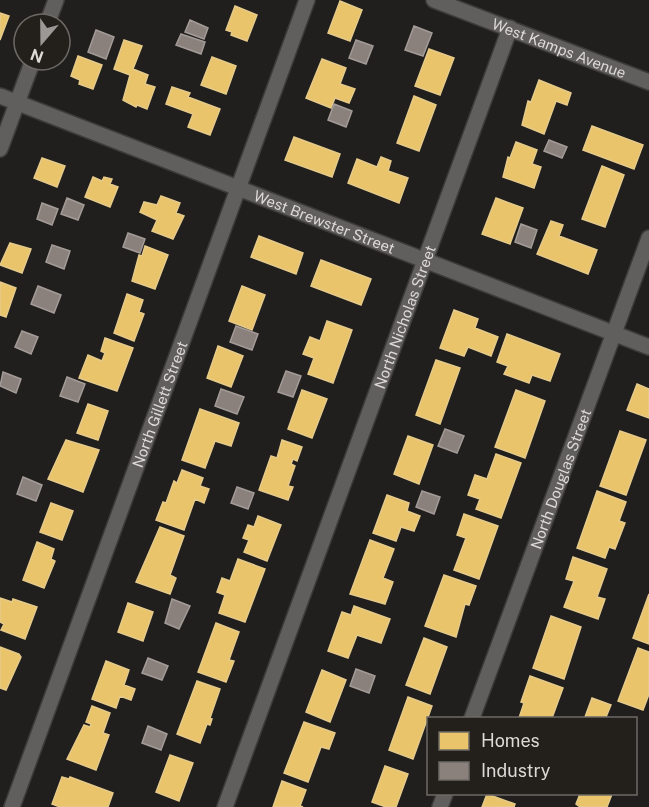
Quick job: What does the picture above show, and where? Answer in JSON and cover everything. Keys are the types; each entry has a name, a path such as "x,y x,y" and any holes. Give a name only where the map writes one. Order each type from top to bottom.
{"street":[{"name":"North Gillett Street","path":"12,807 307,0"},
{"name":"West Kamps Avenue","path":"434,0 649,82"},
{"name":"North Nicholas Street","path":"225,807 510,28"},
{"path":"0,149 28,72"},
{"name":"West Brewster Street","path":"0,96 649,347"},
{"name":"North Douglas Street","path":"472,717 649,238"}],"building: Homes":[{"path":"340,1 362,10 350,41 328,33"},
{"path":"235,6 257,15 247,41 231,35 232,32 226,30"},
{"path":"0,13 9,16 0,40"},
{"path":"124,40 142,46 133,69 148,75 145,84 155,87 147,109 137,105 136,107 123,100 130,75 114,69"},
{"path":"429,49 454,58 440,95 415,86"},
{"path":"78,56 102,65 93,89 79,84 80,80 71,76"},
{"path":"212,57 236,66 226,94 201,85"},
{"path":"322,59 346,68 340,84 355,89 349,103 335,98 331,108 306,98"},
{"path":"539,80 571,93 567,105 556,101 544,134 522,125 528,101 531,102"},
{"path":"172,87 190,93 188,97 220,109 210,135 188,127 193,114 166,104"},
{"path":"414,96 436,105 419,151 397,143"},
{"path":"592,126 643,145 634,169 583,150"},
{"path":"294,137 340,154 332,177 285,160"},
{"path":"516,142 537,150 532,164 541,167 534,188 503,177 508,157 510,158"},
{"path":"381,157 391,161 388,171 408,178 399,203 348,183 357,159 377,167"},
{"path":"42,158 65,166 57,187 34,178"},
{"path":"602,166 624,175 605,227 582,219"},
{"path":"93,177 102,181 104,177 112,179 110,184 118,187 110,207 85,197"},
{"path":"161,196 180,203 176,213 184,216 173,239 152,231 157,220 140,212 144,202 157,205"},
{"path":"496,198 523,208 510,244 482,234"},
{"path":"551,221 563,225 559,236 597,250 588,274 537,254"},
{"path":"259,236 303,253 296,274 251,257"},
{"path":"10,243 31,249 22,273 0,265"},
{"path":"145,246 168,255 155,289 132,281 139,255 142,256"},
{"path":"321,260 371,279 361,305 311,286"},
{"path":"0,282 16,288 6,317 0,315"},
{"path":"242,286 265,295 252,330 229,321"},
{"path":"127,294 143,300 139,312 144,314 134,341 114,333"},
{"path":"454,310 478,319 475,328 498,337 491,356 468,347 464,356 440,348"},
{"path":"327,321 352,330 333,383 308,374 314,358 303,354 310,337 320,341"},
{"path":"507,334 560,354 550,381 532,375 529,383 504,374 508,366 497,362"},
{"path":"105,338 133,348 117,391 79,378 88,355 102,361 105,353 101,351"},
{"path":"218,346 243,356 231,387 207,378"},
{"path":"436,360 460,368 440,424 416,415"},
{"path":"637,384 649,389 649,418 627,410"},
{"path":"302,390 327,399 312,438 288,429"},
{"path":"516,390 545,401 525,458 495,447"},
{"path":"88,404 108,411 98,440 77,433"},
{"path":"200,409 239,423 231,446 215,441 205,468 182,460"},
{"path":"620,431 646,440 626,495 600,486"},
{"path":"408,436 433,445 419,484 394,474"},
{"path":"66,440 99,450 83,492 48,479"},
{"path":"282,440 302,447 297,461 293,459 291,464 295,466 288,486 293,487 288,500 259,490 271,456 277,458"},
{"path":"496,454 521,463 501,518 476,509 480,499 468,495 475,475 487,479"},
{"path":"182,470 203,478 200,486 209,489 204,503 195,499 184,530 156,520 163,502 166,503 174,481 177,483"},
{"path":"597,491 626,502 619,521 625,523 615,549 609,547 605,558 577,548"},
{"path":"387,495 409,503 407,511 420,516 414,531 401,527 396,541 373,533"},
{"path":"51,503 73,511 62,540 40,532"},
{"path":"464,514 498,526 479,579 454,570 466,538 457,535"},
{"path":"258,516 281,525 267,561 244,552 249,540 243,538 248,525 254,527"},
{"path":"160,527 184,536 170,575 176,578 170,594 136,582"},
{"path":"370,540 394,549 383,578 393,582 385,604 350,594"},
{"path":"37,542 54,549 51,559 55,561 44,588 23,580"},
{"path":"573,557 607,569 597,597 605,599 598,619 564,607 574,581 566,579"},
{"path":"238,559 265,569 245,622 219,613 225,595 217,592 222,578 230,581"},
{"path":"444,575 476,586 469,605 465,604 456,637 425,626"},
{"path":"649,594 649,644 633,638"},
{"path":"0,598 12,602 13,599 37,607 25,639 1,630 4,624 0,622"},
{"path":"128,603 153,612 143,641 118,632"},
{"path":"354,606 390,619 381,643 357,635 348,658 328,651 342,612 351,615"},
{"path":"551,616 581,627 564,679 533,668"},
{"path":"216,623 239,632 229,660 234,661 226,682 198,672"},
{"path":"424,638 447,647 430,694 406,685"},
{"path":"0,647 19,654 21,657 6,690 0,688"},
{"path":"638,648 649,652 649,694 643,710 618,701"},
{"path":"106,661 129,670 124,685 135,689 131,700 120,696 116,708 92,699"},
{"path":"322,670 346,680 330,722 306,712"},
{"path":"530,676 563,688 552,717 519,717 524,703 521,702"},
{"path":"197,681 220,689 210,718 212,719 210,725 207,724 200,743 177,734"},
{"path":"408,697 432,706 413,759 389,750"},
{"path":"592,698 611,705 606,717 585,717"},
{"path":"92,706 110,713 103,733 109,735 96,770 67,759 84,725 90,727 91,724 86,722"},
{"path":"304,722 335,733 329,749 321,747 308,782 284,773"},
{"path":"170,755 193,763 179,801 156,792"},
{"path":"385,766 408,774 396,807 386,807 372,802"},
{"path":"62,777 69,779 70,777 113,793 108,807 60,807 52,804"},
{"path":"282,781 306,790 300,806 303,807 273,807"},
{"path":"487,795 515,804 514,807 482,807"},
{"path":"580,795 612,795 607,807 580,807 576,804"}],"building: Industry":[{"path":"190,20 208,28 204,39 185,32"},
{"path":"414,26 432,33 423,56 405,50"},
{"path":"96,30 114,37 106,59 88,52"},
{"path":"181,34 205,42 201,54 176,45"},
{"path":"356,40 373,46 366,64 349,58"},
{"path":"334,104 352,111 346,127 328,120"},
{"path":"549,140 567,147 562,158 544,151"},
{"path":"67,198 84,205 78,220 61,214"},
{"path":"42,203 58,209 52,225 37,219"},
{"path":"521,224 537,230 531,248 515,242"},
{"path":"128,233 145,239 140,253 123,247"},
{"path":"52,245 70,251 64,269 46,262"},
{"path":"38,286 61,295 54,313 31,304"},
{"path":"236,326 258,334 252,350 230,342"},
{"path":"22,331 38,337 31,354 15,347"},
{"path":"286,371 301,376 293,397 278,392"},
{"path":"3,372 21,379 16,393 0,386"},
{"path":"67,377 85,384 78,402 60,396"},
{"path":"221,389 244,397 237,414 215,406"},
{"path":"445,429 464,436 457,453 438,446"},
{"path":"23,477 42,485 36,501 17,494"},
{"path":"237,487 254,493 248,509 231,503"},
{"path":"422,491 440,497 434,514 416,507"},
{"path":"172,599 190,606 179,629 165,623"},
{"path":"148,658 168,666 162,680 142,673"},
{"path":"356,669 375,676 369,693 350,686"},
{"path":"148,726 167,734 161,750 142,743"}]}
